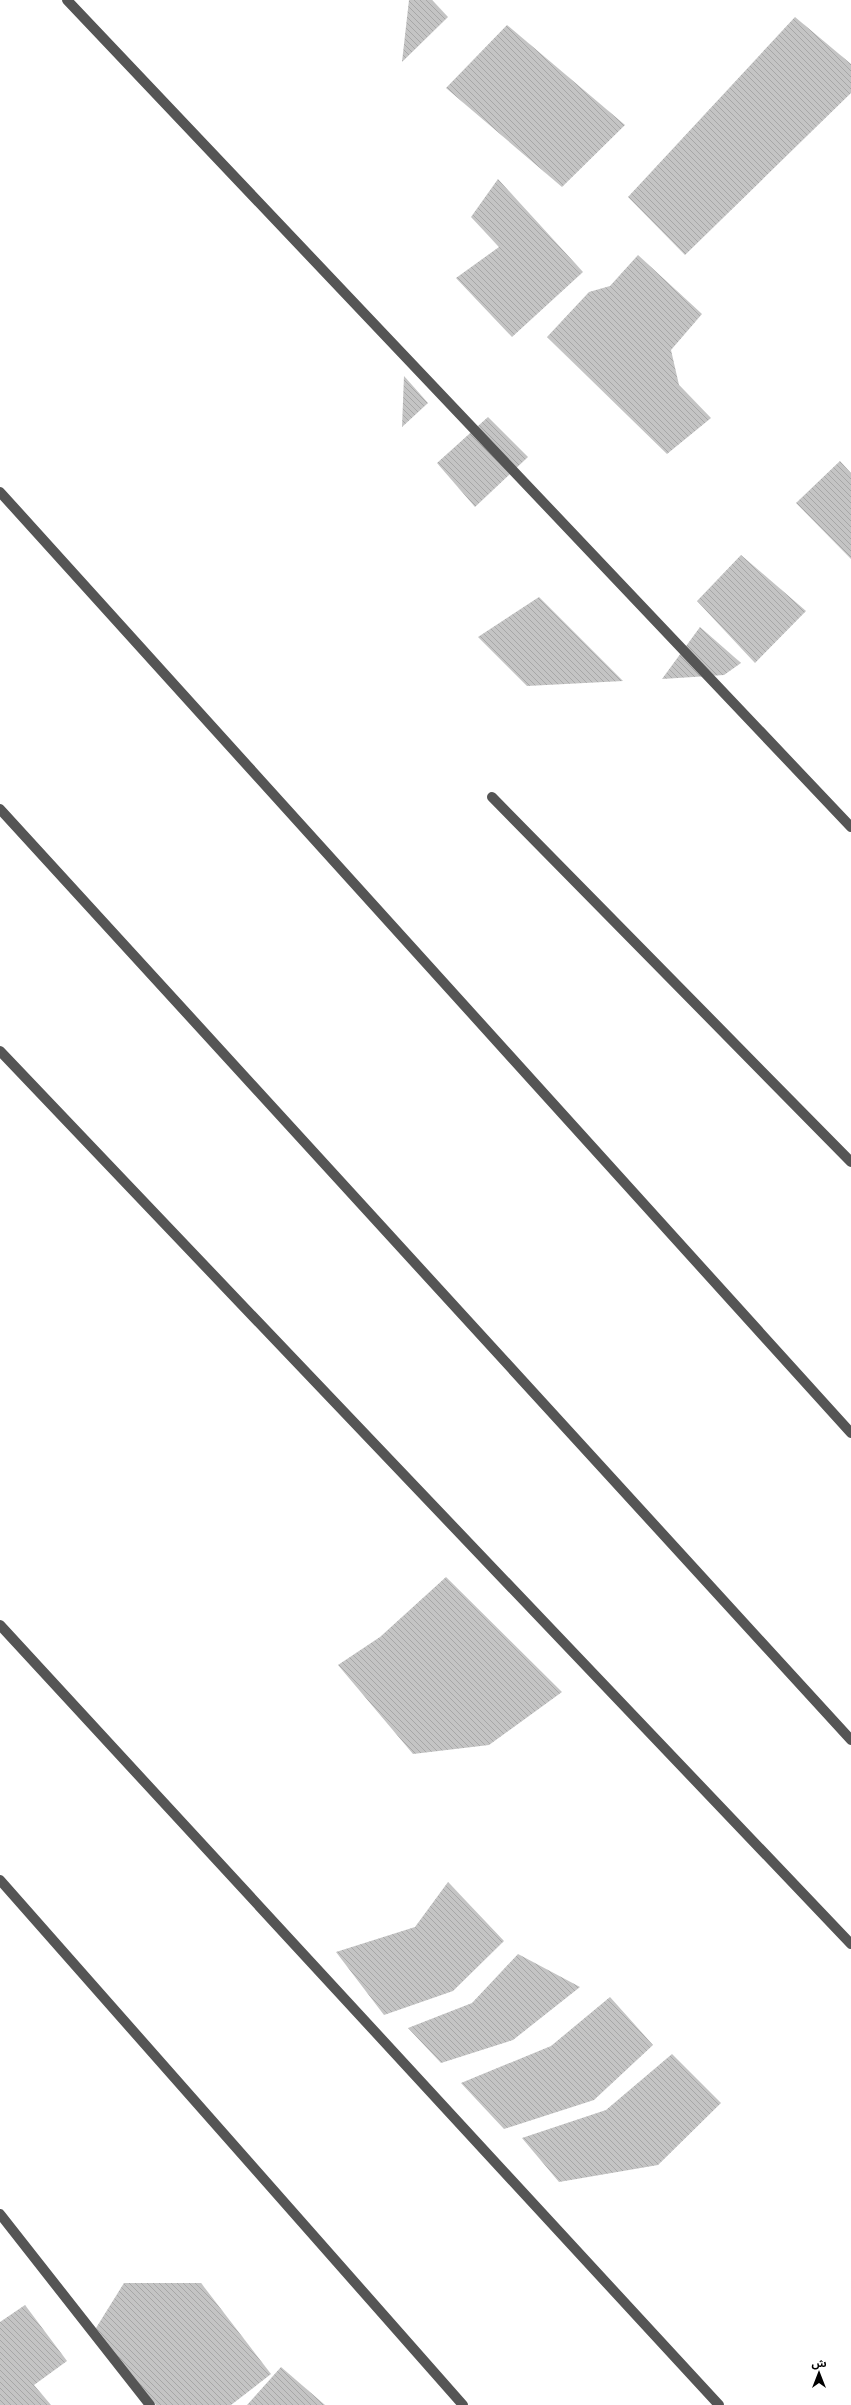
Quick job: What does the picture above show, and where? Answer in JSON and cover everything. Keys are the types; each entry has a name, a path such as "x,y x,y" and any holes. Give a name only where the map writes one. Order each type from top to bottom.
{"street":[{"path":"67,0 851,827"},
{"path":"0,492 851,1433"},
{"path":"492,797 851,1162"},
{"path":"0,809 851,1740"},
{"path":"0,1051 851,1944"},
{"path":"0,1625 719,2405"},
{"path":"1,1885 463,2405"},
{"path":"0,2214 150,2405"}],"building":[{"path":"409,0 432,0 448,17 402,62"},
{"path":"795,17 851,64 851,93 685,255 628,197"},
{"path":"507,25 625,125 562,187 446,88"},
{"path":"498,179 583,272 512,337 456,278 499,247 471,217"},
{"path":"638,255 702,314 671,350 679,385 711,418 667,454 547,337 589,292 610,286"},
{"path":"404,376 428,403 402,427"},
{"path":"488,417 528,457 475,507 437,463"},
{"path":"840,461 851,473 851,559 796,503"},
{"path":"741,555 806,611 755,663 697,601"},
{"path":"539,597 623,681 527,686 478,637"},
{"path":"700,627 741,663 724,675 662,679"},
{"path":"446,1577 562,1692 489,1745 413,1754 338,1665 380,1637"},
{"path":"448,1882 504,1941 453,1991 384,2015 336,1952 415,1927"},
{"path":"518,1954 580,1987 513,2040 441,2063 408,2028 472,2003"},
{"path":"610,1997 653,2045 594,2100 504,2129 461,2083 551,2046"},
{"path":"672,2054 721,2103 658,2165 559,2182 522,2138 606,2110"},
{"path":"124,2283 201,2283 271,2374 231,2405 156,2405 96,2328"},
{"path":"25,2305 67,2361 34,2385 51,2405 0,2405 0,2322"},
{"path":"281,2367 325,2405 247,2405"}]}
